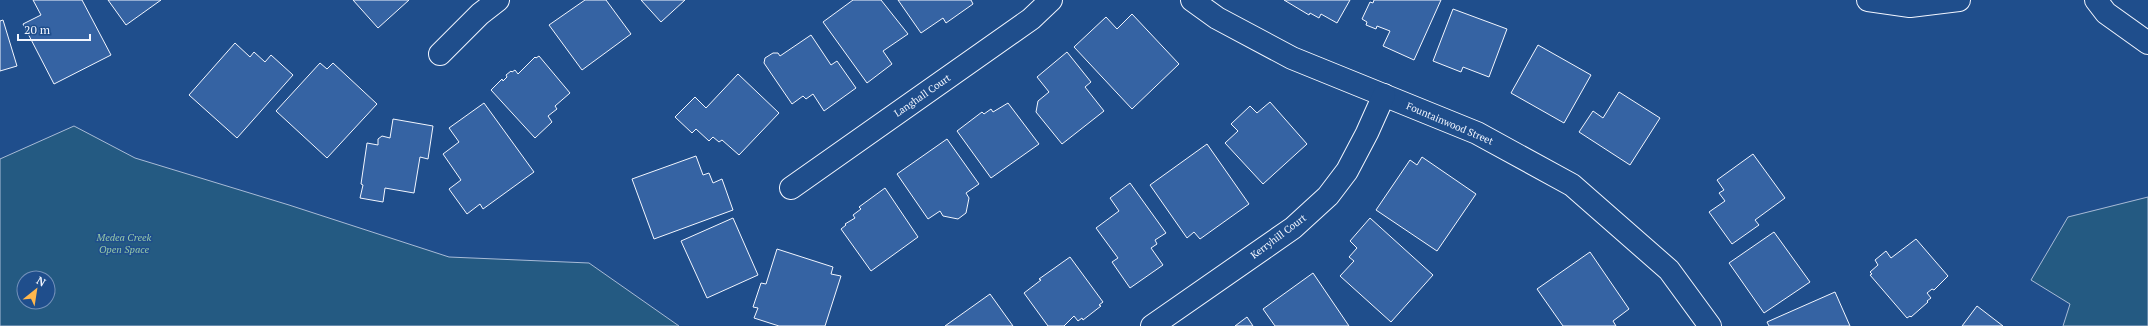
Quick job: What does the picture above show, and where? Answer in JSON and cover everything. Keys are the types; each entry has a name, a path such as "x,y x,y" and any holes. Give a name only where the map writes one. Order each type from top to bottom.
{"street":[{"path":"440,54 480,14 498,0"},
{"name":"Langhall Court","path":"791,188 1031,19 1052,0"},
{"name":"Fountainwood Street","path":"1192,0 1217,18 1292,58 1477,132 1572,185 1669,270 1710,326"},
{"path":"1868,0 1910,6 1959,0"},
{"path":"2096,0 2106,13 2148,43"},
{"name":"Kerryhill Court","path":"1152,326 1293,228 1328,196 1347,171 1367,133 1384,95"}],"green space":[{"name":"Medea Creek Open Space","path":"74,126 135,158 289,205 449,257 589,263 679,326 0,326 0,159"},
{"path":"2148,197 2148,326 2063,326 2070,304 2031,280 2068,217"}],"building":[{"path":"33,0 82,0 111,55 54,84 23,24 41,15"},
{"path":"108,0 161,0 126,25"},
{"path":"353,0 409,0 378,28"},
{"path":"585,0 606,0 631,34 582,70 549,25"},
{"path":"641,0 685,0 661,22"},
{"path":"853,0 881,0 908,34 883,51 892,64 867,83 823,22"},
{"path":"898,0 971,0 973,4 946,23 943,18 921,33"},
{"path":"1284,0 1350,0 1337,23 1321,14 1319,18 1310,13 1309,15"},
{"path":"1374,0 1441,0 1414,60 1383,46 1390,31 1377,26 1376,29 1366,25 1367,22 1362,19 1370,2 1373,3"},
{"path":"1453,9 1507,29 1489,77 1463,67 1461,72 1433,61"},
{"path":"1132,14 1179,64 1132,109 1074,47 1106,17 1117,29"},
{"path":"3,20 17,66 0,71 0,21"},
{"path":"811,35 831,65 837,61 856,88 824,111 813,94 806,99 803,96 792,104 764,63 765,58 773,53 778,53 780,56"},
{"path":"235,43 250,57 254,52 265,62 271,55 293,75 237,138 189,95"},
{"path":"1538,45 1591,75 1564,123 1511,93"},
{"path":"1067,52 1091,82 1085,87 1104,111 1062,144 1036,112 1038,101 1049,92 1037,77"},
{"path":"539,56 570,93 555,106 557,109 548,116 552,122 535,138 491,90 502,79 503,81 507,77 506,75 511,71 512,72 515,70 518,74 535,57 536,58"},
{"path":"320,63 327,69 333,63 377,104 327,158 276,111"},
{"path":"738,74 779,113 739,155 722,140 719,142 713,137 709,141 696,129 692,133 675,117 695,97 706,108"},
{"path":"1619,92 1660,118 1630,165 1579,132 1593,111 1603,118"},
{"path":"1270,102 1307,144 1263,184 1225,143 1238,131 1231,124 1250,106 1257,113"},
{"path":"484,103 534,172 483,209 480,204 467,214 449,189 461,180 443,154 459,142 449,128"},
{"path":"1008,103 1039,144 991,178 957,131 982,112 984,114 991,109 993,112"},
{"path":"393,119 433,126 428,159 420,157 414,193 385,188 383,202 360,198 363,185 361,184 367,143 378,145 378,139 382,136 390,138"},
{"path":"947,139 979,184 966,193 969,198 966,213 958,219 943,216 940,211 928,219 897,174"},
{"path":"1207,144 1249,204 1200,239 1194,232 1187,238 1150,185"},
{"path":"1753,154 1785,198 1755,220 1759,225 1732,244 1709,212 1725,201 1719,193 1724,190 1717,180"},
{"path":"696,156 703,175 709,173 713,183 722,179 733,210 654,239 632,179"},
{"path":"1422,157 1476,194 1437,251 1376,210 1410,160 1417,165"},
{"path":"1130,183 1166,233 1155,240 1157,244 1151,248 1163,265 1130,288 1112,262 1118,258 1096,228 1119,211 1110,198"},
{"path":"885,188 918,237 871,271 841,229 846,225 845,224 855,218 853,215 861,209 859,207"},
{"path":"733,218 758,275 707,298 681,241"},
{"path":"1370,218 1433,275 1391,322 1340,276 1354,261 1349,257 1357,248 1350,241"},
{"path":"1774,232 1810,282 1764,313 1729,263"},
{"path":"1916,239 1948,276 1934,290 1932,289 1927,293 1931,298 1927,301 1928,302 1911,317 1910,316 1907,318 1870,275 1872,274 1870,272 1878,265 1875,260 1886,251 1891,258"},
{"path":"777,249 833,267 831,274 841,276 825,326 779,326 754,318 758,308 753,307 761,283 766,284"},
{"path":"1590,252 1629,309 1613,321 1616,326 1563,326 1537,289"},
{"path":"1070,257 1103,302 1099,305 1101,306 1083,320 1082,318 1078,321 1074,316 1064,326 1048,326 1024,293 1041,280 1039,279"},
{"path":"1313,273 1349,326 1275,326 1263,309"},
{"path":"1835,292 1850,326 1769,326 1767,322"},
{"path":"990,294 1013,326 945,326"},
{"path":"1977,306 2003,326 1962,326"},
{"path":"1247,317 1253,326 1235,326"}]}
